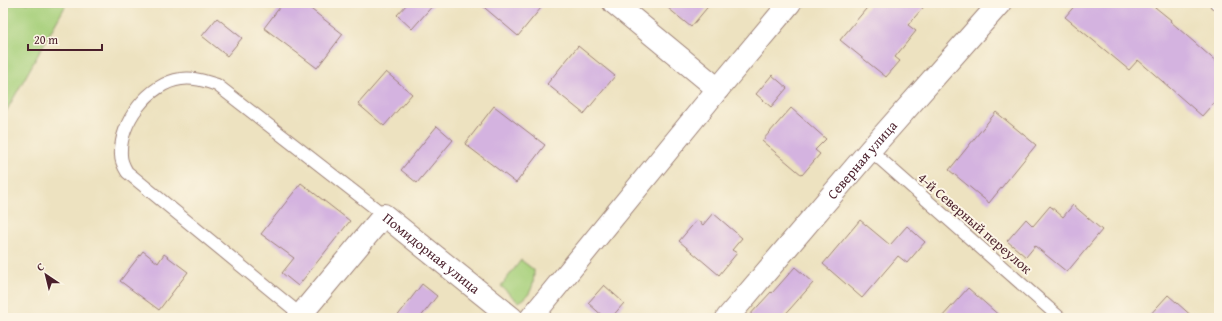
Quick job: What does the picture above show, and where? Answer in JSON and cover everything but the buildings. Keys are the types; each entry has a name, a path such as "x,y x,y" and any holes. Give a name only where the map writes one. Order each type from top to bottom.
{"street":[{"path":"614,3 718,89"},
{"path":"531,318 790,3"},
{"name":"Северная улица","path":"727,318 870,150 1000,3"},
{"name":"Помидорная улица","path":"299,316 384,215 512,318"}],"lane":[{"path":"299,316 126,172 121,154 124,136 130,118 144,98 160,86 181,79 193,78 217,85 384,215"},
{"name":"4-й Северный переулок","path":"870,150 1060,318"}],"green space":[{"path":"3,3 67,3 3,117"},
{"path":"521,260 534,270 534,275 533,285 529,293 523,300 518,302 501,286"}]}
